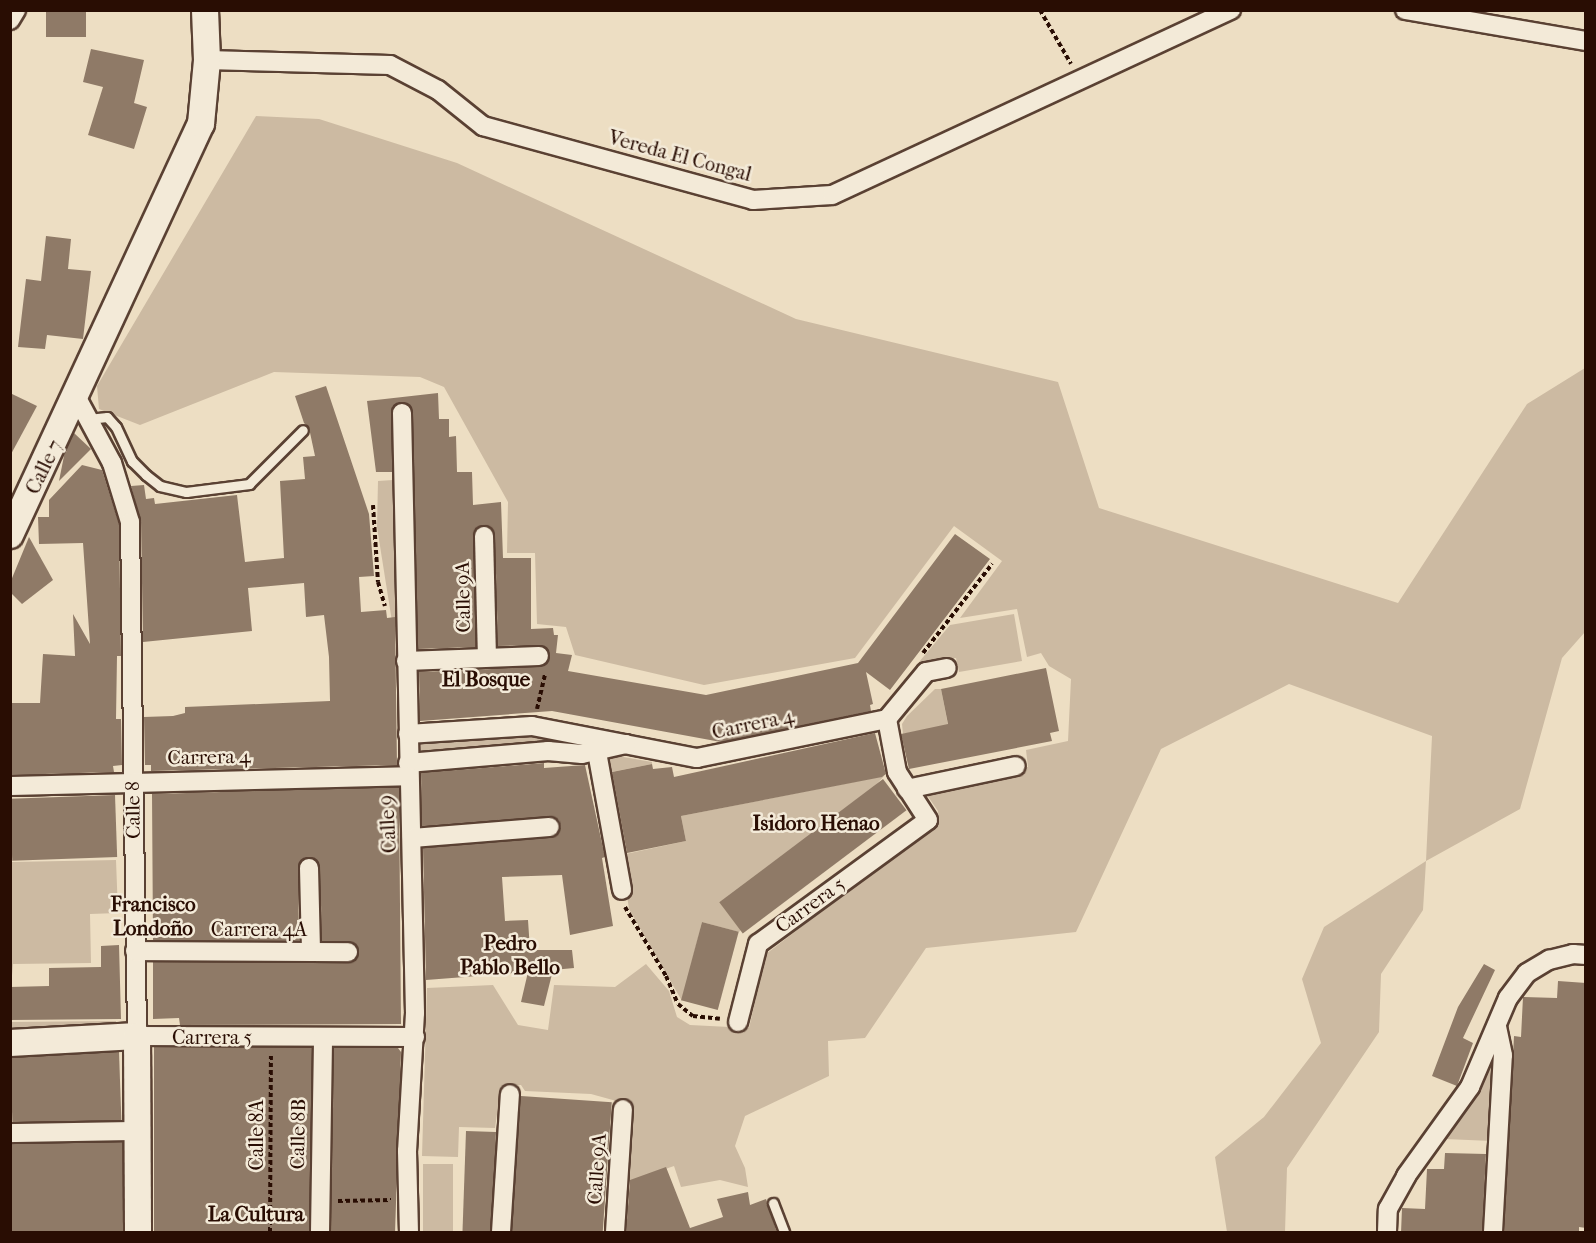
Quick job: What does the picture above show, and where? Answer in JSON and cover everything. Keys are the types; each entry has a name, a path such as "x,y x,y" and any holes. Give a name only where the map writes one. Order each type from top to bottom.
{"main road":[{"name":"Calle 7","path":"10,535 82,402 95,351 201,124 207,60 205,10"},
{"name":"Carrera 5","path":"10,1043 137,1036"},
{"name":"Calle 8","path":"137,1036 138,1233"}],"street":[{"path":"10,20 16,10"},
{"name":"Vereda El Congal","path":"207,60 390,65 438,90 483,126 753,200 832,195 1231,10"},
{"path":"1405,10 1586,41"},
{"name":"Calle 8","path":"82,402 112,463 130,522 137,1036"},
{"name":"Calle 9","path":"402,412 415,1037 408,1200 409,1233"},
{"name":"Calle 9A","path":"484,536 487,657"},
{"path":"406,661 539,656"},
{"path":"947,668 926,672 887,719 897,772 907,789 1016,766"},
{"name":"Carrera 4","path":"408,734 532,726 697,758 887,719"},
{"name":"Carrera 4","path":"10,786 408,769 548,751 597,752 628,744"},
{"path":"597,752 622,890"},
{"name":"Carrera 5","path":"738,1022 758,944 928,820 907,789"},
{"path":"412,838 550,827"},
{"path":"309,868 311,952"},
{"name":"Carrera 4A","path":"135,951 348,952"},
{"path":"1387,1233 1388,1209 1406,1176 1470,1087 1508,998 1527,974 1549,960 1573,954 1586,956"},
{"path":"1493,1233 1503,1055 1497,1026"},
{"name":"Carrera 5","path":"137,1036 415,1037"},
{"name":"Calle 8B","path":"320,1233 323,1037"},
{"path":"501,1233 510,1094"},
{"name":"Calle 9A","path":"615,1233 623,1109"},
{"path":"10,1133 138,1131"}],"lane":[{"path":"82,402 106,417 116,427 132,461 146,475 160,486 186,492 249,484 303,430"},
{"path":"773,1203 783,1233"}],"path":[{"path":"1040,10 1080,80"},
{"path":"373,505 378,582 391,627 405,631"},
{"path":"926,672 914,663 992,564"},
{"path":"532,726 547,661 539,656"},
{"path":"622,890 626,912 666,976 678,1004 693,1016 738,1022"},
{"name":"Calle 8A","path":"270,1233 271,1037"},
{"path":"319,1201 408,1200"}],"shaded area":[{"path":"256,116 319,119 457,163 796,319 1058,382 1099,508 1398,603 1527,404 1585,368 1585,632 1562,658 1520,809 1426,861 1432,736 1289,684 1161,749 1076,932 926,948 865,1038 828,1041 829,1076 745,1116 735,1146 745,1168 748,1187 720,1180 681,1187 674,1166 625,1183 631,1105 591,1094 525,1091 521,1085 501,1086 495,1128 459,1127 458,1157 422,1156 427,988 493,985 518,1025 548,1030 554,985 615,987 646,964 669,991 677,1017 690,1025 749,1028 766,954 939,821 938,811 927,795 929,791 1028,767 1026,750 1068,741 1071,679 1049,666 1041,653 1027,657 1017,609 960,618 1002,561 954,526 855,658 704,685 575,655 566,627 537,624 535,553 507,553 508,502 444,387 420,377 274,372 140,425 99,409 97,386"},
{"path":"393,480 397,626 393,628 377,527 378,481"},
{"path":"1014,614 1022,661 959,672 956,658 919,662 950,625"},
{"path":"935,689 941,689 948,725 903,734 902,724 907,716"},
{"path":"529,735 592,743 413,756 421,743"},
{"path":"612,755 652,762 652,764 606,773 605,764"},
{"path":"884,776 739,932 702,922 682,1001 629,909 621,855 686,841 681,816"},
{"path":"116,860 118,913 90,914 91,963 13,964 11,987 11,862"},
{"path":"1426,861 1423,910 1381,974 1379,1032 1287,1168 1285,1232 1227,1232 1215,1157 1264,1117 1321,1043 1302,979 1324,927"},
{"path":"116,1021 116,1023 11,1033 10,1022"},
{"path":"1496,1057 1492,1141 1445,1139 1464,1115"},
{"path":"423,1164 453,1164 453,1232 423,1232"}],"building":[{"path":"46,10 86,10 86,37 46,37"},
{"path":"91,49 144,60 134,103 147,107 134,149 88,135 103,87 83,82"},
{"path":"46,236 71,239 68,269 91,271 83,339 47,335 45,349 18,347 26,279 41,281"},
{"path":"326,386 369,514 374,576 359,577 361,612 386,610 387,618 395,617 397,765 151,771 151,765 145,765 144,717 173,716 185,713 185,707 330,701 329,657 324,615 306,617 304,583 248,588 252,631 143,642 141,522 131,486 144,485 146,499 154,498 155,504 237,495 245,562 284,558 280,481 305,479 303,457 315,456 309,428 304,423 295,396"},
{"path":"10,393 37,406 10,456"},
{"path":"438,393 439,419 449,419 449,437 456,436 457,472 472,472 473,505 501,502 503,558 531,558 531,629 553,628 554,635 558,635 556,653 572,655 568,671 706,695 858,663 955,534 990,559 890,690 866,672 873,704 870,705 871,711 721,742 552,711 420,721 419,672 539,667 550,656 548,650 539,645 498,646 495,536 484,525 478,527 473,536 476,647 418,649 413,412 402,402 392,407 392,472 376,472 367,401"},
{"path":"74,433 91,449 59,481 65,451"},
{"path":"82,465 102,470 119,524 121,656 117,656 116,719 121,719 122,765 113,766 114,772 10,775 10,703 40,703 43,654 75,656 73,614 90,644 83,543 39,544 38,517 49,517 49,500"},
{"path":"29,537 53,580 22,604 10,592 10,583"},
{"path":"1046,668 1059,731 1050,733 1052,741 909,769 901,734 948,724 941,689"},
{"path":"875,733 886,774 882,777 681,816 686,841 627,853 612,772 652,764 653,769 672,767 674,777"},
{"path":"544,763 544,768 585,765 605,857 602,858 613,926 570,935 562,875 502,877 505,921 528,920 530,950 572,950 574,968 553,970 544,1006 521,1002 528,972 426,980 423,848 551,838 561,827 559,820 549,816 422,826 421,773"},
{"path":"883,779 906,810 743,934 719,902"},
{"path":"399,787 401,1024 180,1025 179,1018 153,1019 153,962 348,963 357,958 359,951 353,942 322,941 320,868 309,857 303,859 298,868 299,941 153,940 152,794"},
{"path":"115,795 117,857 12,861 10,799"},
{"path":"702,922 739,932 718,1010 681,1000"},
{"path":"119,945 121,1019 10,1020 10,987 49,986 49,968 101,967 101,946"},
{"path":"1484,964 1495,970 1463,1038 1473,1043 1457,1086 1432,1076 1458,1007"},
{"path":"1558,981 1586,983 1586,1228 1579,1227 1579,1233 1504,1233 1514,1036 1521,1037 1523,997 1557,998"},
{"path":"154,1047 312,1047 312,1232 154,1232"},
{"path":"334,1048 398,1048 401,1052 395,1233 331,1233"},
{"path":"119,1052 121,1120 12,1124 10,1056"},
{"path":"521,1096 612,1102 603,1232 511,1232"},
{"path":"466,1131 496,1132 492,1232 462,1232"},
{"path":"10,1142 123,1142 123,1232 10,1232"},
{"path":"1445,1153 1486,1154 1482,1233 1401,1233 1402,1208 1425,1209 1427,1169 1444,1169"},
{"path":"666,1167 690,1228 723,1217 717,1199 748,1192 750,1205 766,1199 777,1233 626,1233 630,1180"}],"district":[{"name":"El Bosque","path":"486,679"},
{"name":"Isidoro Henao","path":"816,823"},
{"name":"Francisco Londoño","path":"153,916"},
{"name":"Pedro Pablo Bello","path":"510,955"},
{"name":"La Cultura","path":"256,1214"}]}
